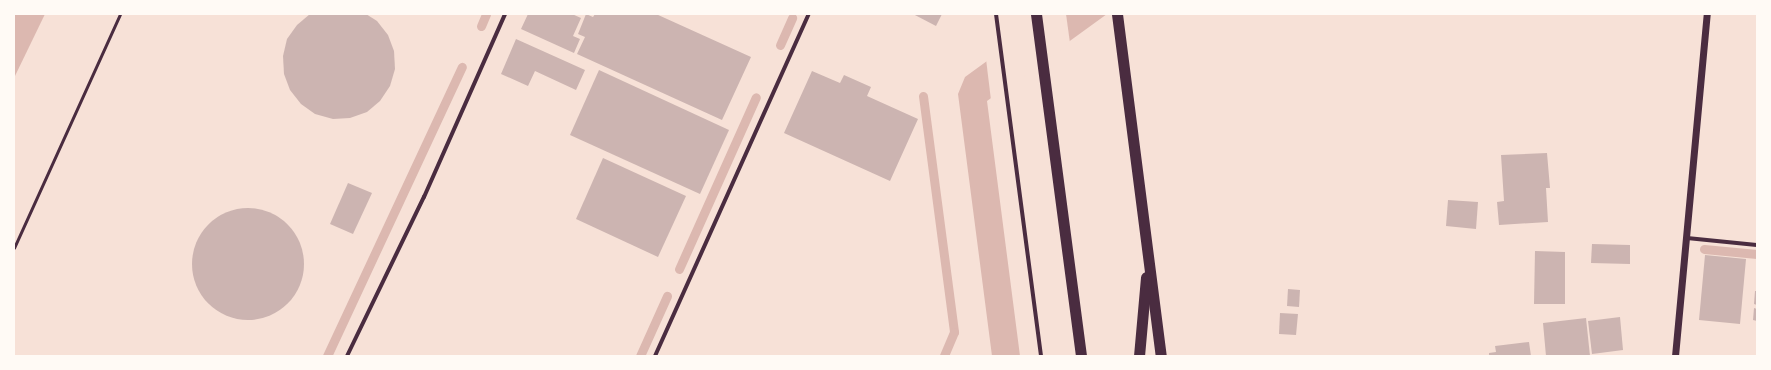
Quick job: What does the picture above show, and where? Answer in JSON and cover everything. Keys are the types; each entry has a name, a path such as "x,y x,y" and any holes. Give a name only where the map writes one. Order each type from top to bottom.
{"highway":[{"path":"1117,14 1161,356"},
{"path":"1037,17 1081,356"},
{"path":"1139,356 1148,256"}],"street":[{"path":"347,356 424,197 505,14"},
{"path":"655,356 809,14"},
{"path":"996,14 1041,356"},
{"path":"1675,356 1707,14"},
{"path":"1687,238 1757,245"}],"path":[{"path":"14,248 120,14"}],"shaded area":[{"path":"14,14 45,14 14,78"},
{"path":"1052,14 1107,14 987,101 1020,356 992,356 958,94 965,77"}],"pier":[{"path":"1048,14 1066,14 1070,43 991,100 986,59"}],"building":[{"path":"310,14 366,14 377,21 388,35 394,51 395,69 390,86 380,101 367,112 350,118 333,119 315,114 301,104 290,90 284,74 283,56 287,39 297,25"},
{"path":"528,14 572,14 581,18 573,36 580,39 574,53 521,29"},
{"path":"586,14 593,17 595,14 656,14 751,57 722,120 577,54 585,37 578,34"},
{"path":"913,14 942,14 936,26"},
{"path":"516,39 585,70 576,90 535,71 528,86 501,74"},
{"path":"599,70 729,130 700,194 570,135"},
{"path":"812,71 840,83 844,75 871,87 867,96 918,119 890,181 784,133"},
{"path":"1547,153 1550,188 1546,188 1548,222 1499,225 1497,202 1504,201 1501,155"},
{"path":"603,158 686,196 658,257 576,219"},
{"path":"348,183 372,193 353,234 330,224"},
{"path":"1448,200 1478,202 1476,229 1446,226"},
{"path":"248,208 269,212 288,224 300,243 304,264 300,285 288,304 269,316 248,320 227,316 208,304 196,285 192,264 196,243 208,224 227,212"},
{"path":"1592,244 1630,245 1630,264 1591,263"},
{"path":"1535,251 1565,252 1565,304 1534,304"},
{"path":"1705,255 1746,259 1740,324 1699,320"},
{"path":"1288,289 1300,290 1299,307 1287,306"},
{"path":"1755,291 1757,291 1757,305 1754,304"},
{"path":"1754,308 1757,309 1757,321 1753,320"},
{"path":"1280,313 1298,314 1296,335 1279,334"},
{"path":"1620,317 1623,350 1592,354 1588,321"},
{"path":"1586,318 1590,356 1546,356 1543,323"},
{"path":"1529,342 1531,356 1489,356 1489,353 1496,352 1495,346"}],"waterway":[{"path":"481,26 486,14"},
{"path":"780,45 792,18"},
{"path":"327,356 462,67"},
{"path":"923,96 954,332 944,356"},
{"path":"679,269 756,97"},
{"path":"1704,249 1757,254"},
{"path":"640,356 667,296"}]}
